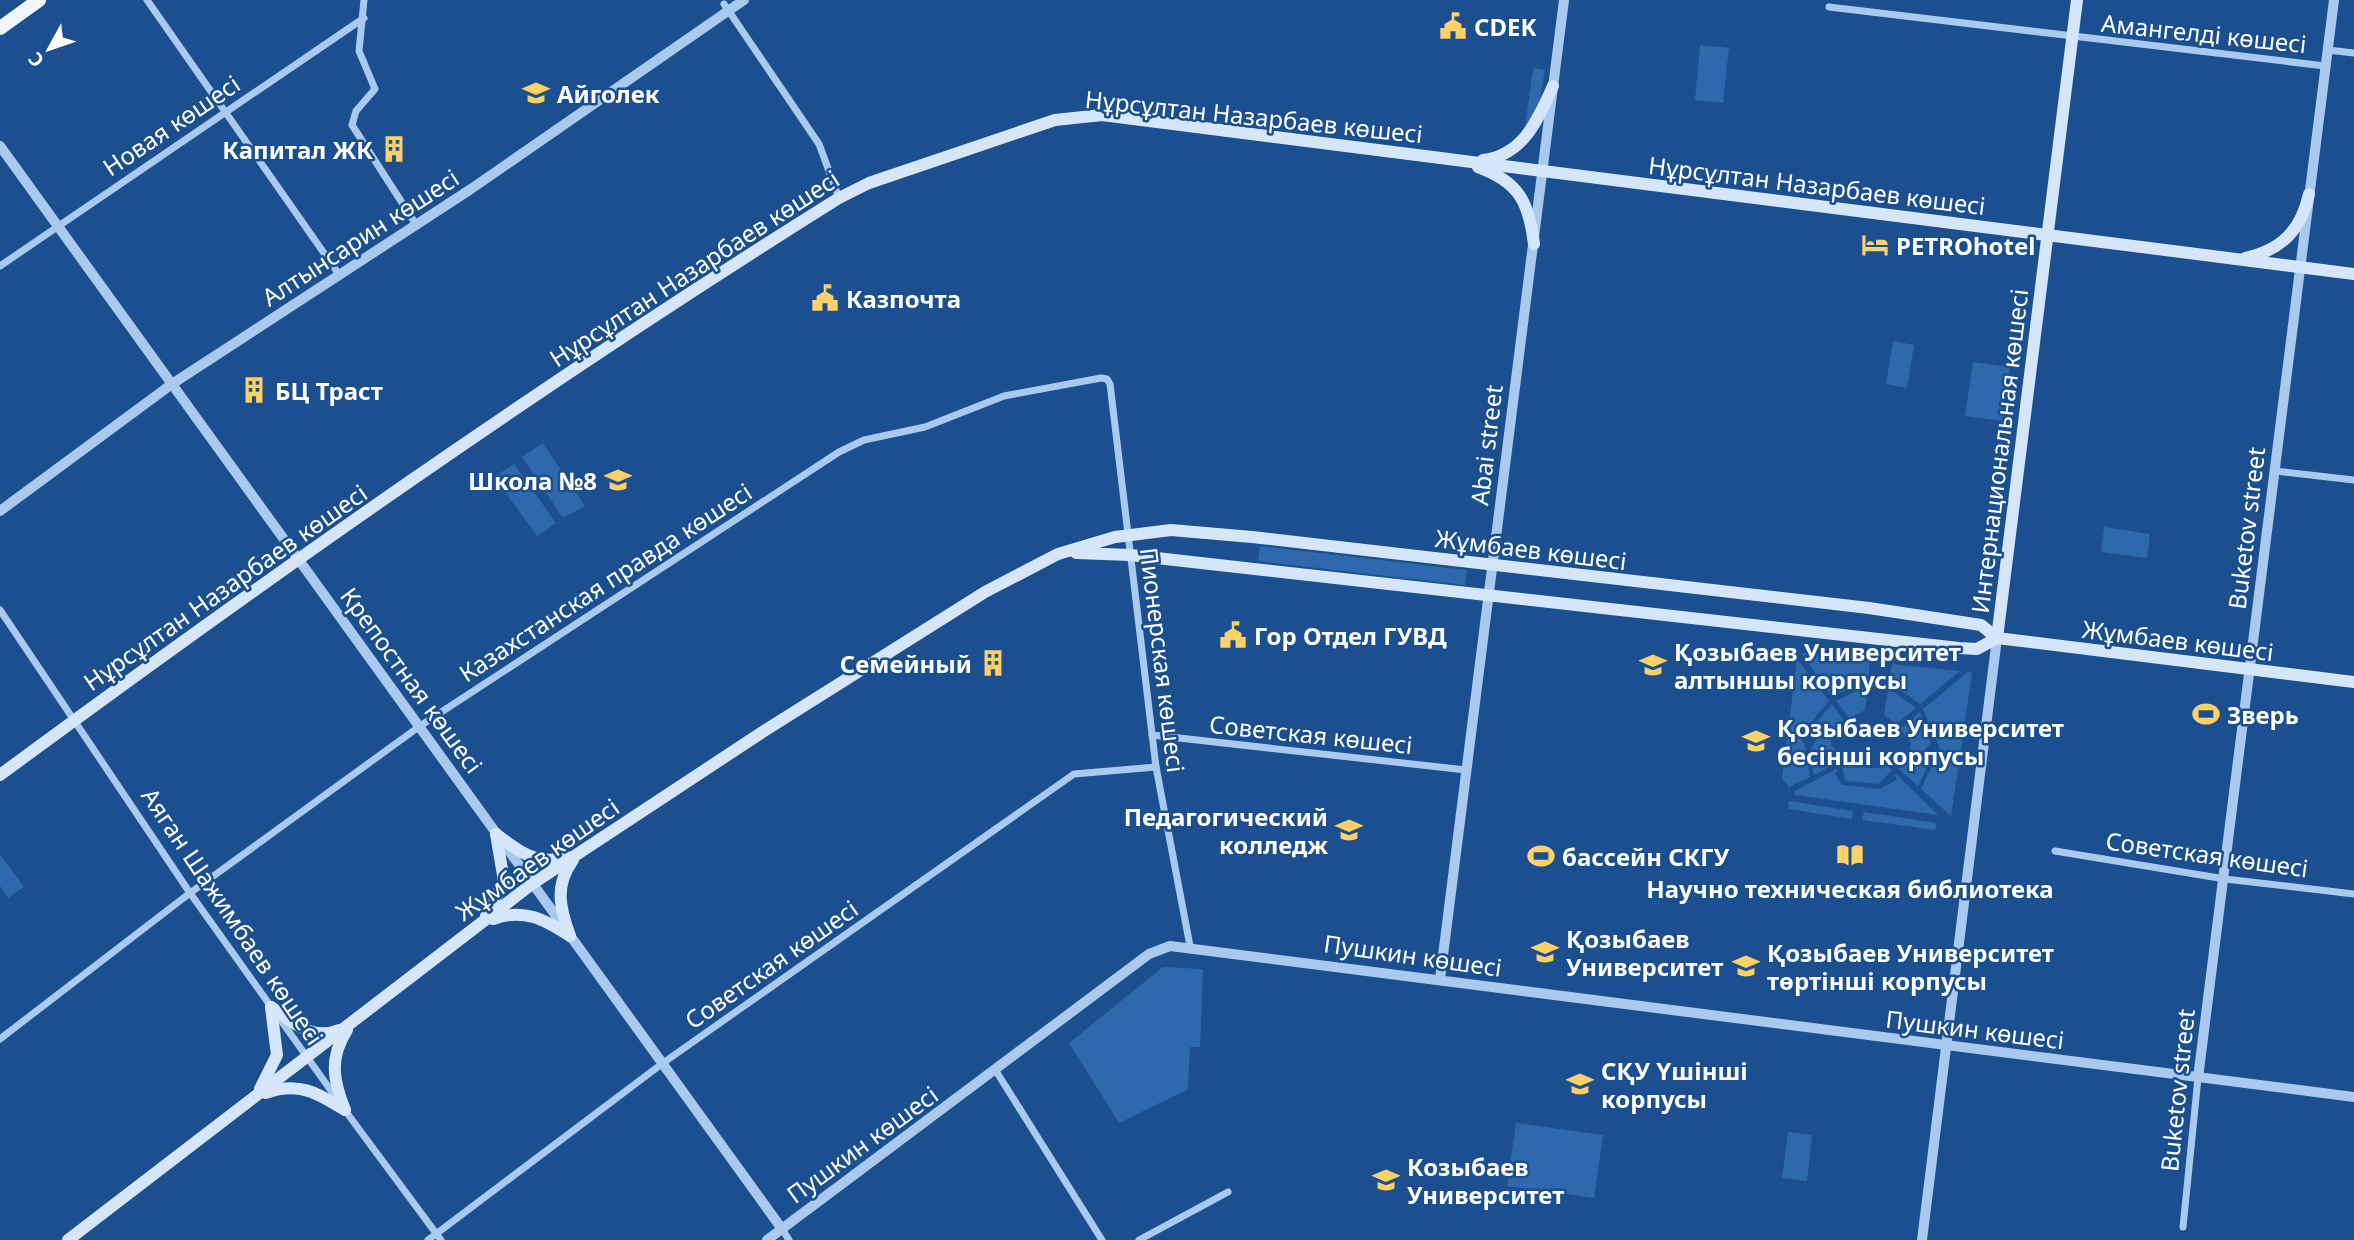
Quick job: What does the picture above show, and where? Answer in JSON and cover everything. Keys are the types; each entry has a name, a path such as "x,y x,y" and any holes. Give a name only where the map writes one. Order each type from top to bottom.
{"main road":[{"path":"0,28 38,0"},
{"name":"Интернациональная көшесі","path":"1997,638 2077,0"},
{"path":"1458,161 1488,160 1516,147 1535,124 1553,86"},
{"name":"Нұрсұлтан Назарбаев көшесі","path":"0,775 298,559 568,372 839,198 869,183 1055,120 1087,115 2354,274"},
{"path":"1458,161 1493,174 1520,194 1531,216 1534,244"},
{"path":"2239,259 2265,251 2294,232 2303,219 2309,194"},
{"name":"Жұмбаев көшесі","path":"68,1240 532,884 577,854 985,592 1058,554 1128,534 1155,530 1198,532 1936,617 1981,625 1997,638 2354,682"},
{"name":"Жұмбаев көшесі","path":"1058,554 1130,555 1959,648 1977,649 1997,638"},
{"path":"496,834 539,861 577,854"},
{"path":"482,923 504,881 496,834"},
{"path":"570,936 561,911 559,890 566,870 577,854"},
{"path":"482,923 500,916 524,914 542,919 570,936"},
{"path":"271,1007 315,1033 331,1033 351,1023"},
{"path":"256,1097 277,1055 271,1007"},
{"path":"345,1110 335,1085 334,1063 339,1043 351,1023"},
{"path":"256,1097 280,1088 298,1087 316,1093 345,1110"}],"street":[{"path":"147,0 340,276"},
{"path":"364,0 359,51 375,89 356,111 352,124 417,226"},
{"name":"Алтынсарин көшесі","path":"0,511 172,384 417,226 726,8 744,0"},
{"name":"Abai street","path":"1440,979 1564,0"},
{"name":"Buketov street","path":"2183,1227 2198,1078 2334,0"},
{"name":"Амангелді көшесі","path":"1829,7 2325,66"},
{"path":"726,8 819,144 833,174 839,198"},
{"name":"Новая көшесі","path":"0,266 364,18"},
{"name":"Амангелді көшесі","path":"2328,50 2354,54"},
{"name":"Крепостная көшесі","path":"0,146 789,1240"},
{"name":"Пионерская көшесі","path":"1107,379 1156,767 1190,946"},
{"name":"Казахстанская правда көшесі","path":"0,1040 190,893 420,726 846,448 864,440 925,427 1004,396 1107,379"},
{"path":"2275,471 2354,480"},
{"name":"Аяган Шажимбаев көшесі","path":"0,610 190,893 306,1058 438,1237"},
{"name":"Интернациональная көшесі","path":"1922,1240 1997,638"},
{"name":"Советская көшесі","path":"1152,736 1466,770"},
{"name":"Советская көшесі","path":"429,1240 438,1237 663,1063 1074,774 1156,767"},
{"name":"Советская көшесі","path":"2055,851 2225,879 2354,894"},
{"name":"Пушкин көшесі","path":"767,1240 1149,954 1170,946 1190,946 1946,1047 2354,1097"},
{"path":"996,1071 1102,1240"},
{"path":"1139,1240 1228,1192"}],"shaded area":[{"path":"1700,45 1729,48 1723,103 1695,100"},
{"path":"1533,68 1545,70 1537,116 1525,127"},
{"path":"1893,341 1914,345 1907,388 1886,384"},
{"path":"1973,362 2010,367 2003,421 1965,416"},
{"path":"543,443 585,506 563,518 522,457"},
{"path":"514,464 556,523 537,536 494,477"},
{"path":"2104,527 2150,534 2147,558 2101,552"},
{"path":"1260,546 1467,570 1465,585 1258,561"},
{"path":"1801,653 1870,662 1868,679 1832,697"},
{"path":"1797,659 1829,701 1801,738 1810,777 1789,787 1782,778"},
{"path":"1892,664 1960,671 1920,704 1889,682"},
{"path":"1968,672 1972,673 1951,816 1921,789 1940,749 1923,709"},
{"path":"1868,685 1865,710 1849,718 1836,701"},
{"path":"1888,688 1916,708 1896,724 1884,715"},
{"path":"1832,704 1844,721 1831,737 1837,763 1814,775 1809,752 1816,740 1812,727"},
{"path":"1920,712 1931,743 1925,749 1927,763 1918,786 1899,769 1905,755 1910,753 1911,743 1900,729"},
{"path":"1850,762 1868,768 1887,766 1892,770 1879,784 1845,781 1842,766"},
{"path":"1838,768 1835,774 1842,785 1880,789 1896,780 1895,773 1938,815 1795,795 1795,791"},
{"path":"1789,801 1853,811 1852,819 1788,809"},
{"path":"1864,812 1937,823 1935,830 1862,820"},
{"path":"0,854 24,887 8,898 0,886"},
{"path":"1163,967 1203,969 1200,1047 1190,1047 1188,1089 1119,1123 1069,1043"},
{"path":"1516,1123 1603,1135 1594,1198 1507,1186"},
{"path":"1788,1132 1812,1135 1807,1181 1782,1178"}],"place":[{"name":"CDEK","path":"1453,26"},
{"name":"Айголек","path":"536,93"},
{"name":"Капитал ЖК","path":"394,149"},
{"name":"PETROhotel","path":"1875,245"},
{"name":"Казпочта","path":"825,298"},
{"name":"БЦ Траст","path":"254,390"},
{"name":"Школа №8","path":"618,480"},
{"name":"Гор Отдел ГУВД","path":"1233,635"},
{"name":"Семейный","path":"993,663"},
{"name":"Қозыбаев Университет алтыншы корпусы","path":"1653,665"},
{"name":"Зверь","path":"2206,714"},
{"name":"Қозыбаев Университет бесінші корпусы","path":"1756,741"},
{"name":"Педагогический колледж","path":"1349,830"},
{"name":"Научно техническая библиотека","path":"1850,855"},
{"name":"бассейн СКГУ","path":"1541,856"},
{"name":"Қозыбаев Университет","path":"1545,952"},
{"name":"Қозыбаев Университет төртінші корпусы","path":"1746,966"},
{"name":"СҚУ Үшінші корпусы","path":"1580,1084"},
{"name":"Козыбаев Университет","path":"1386,1180"}]}
